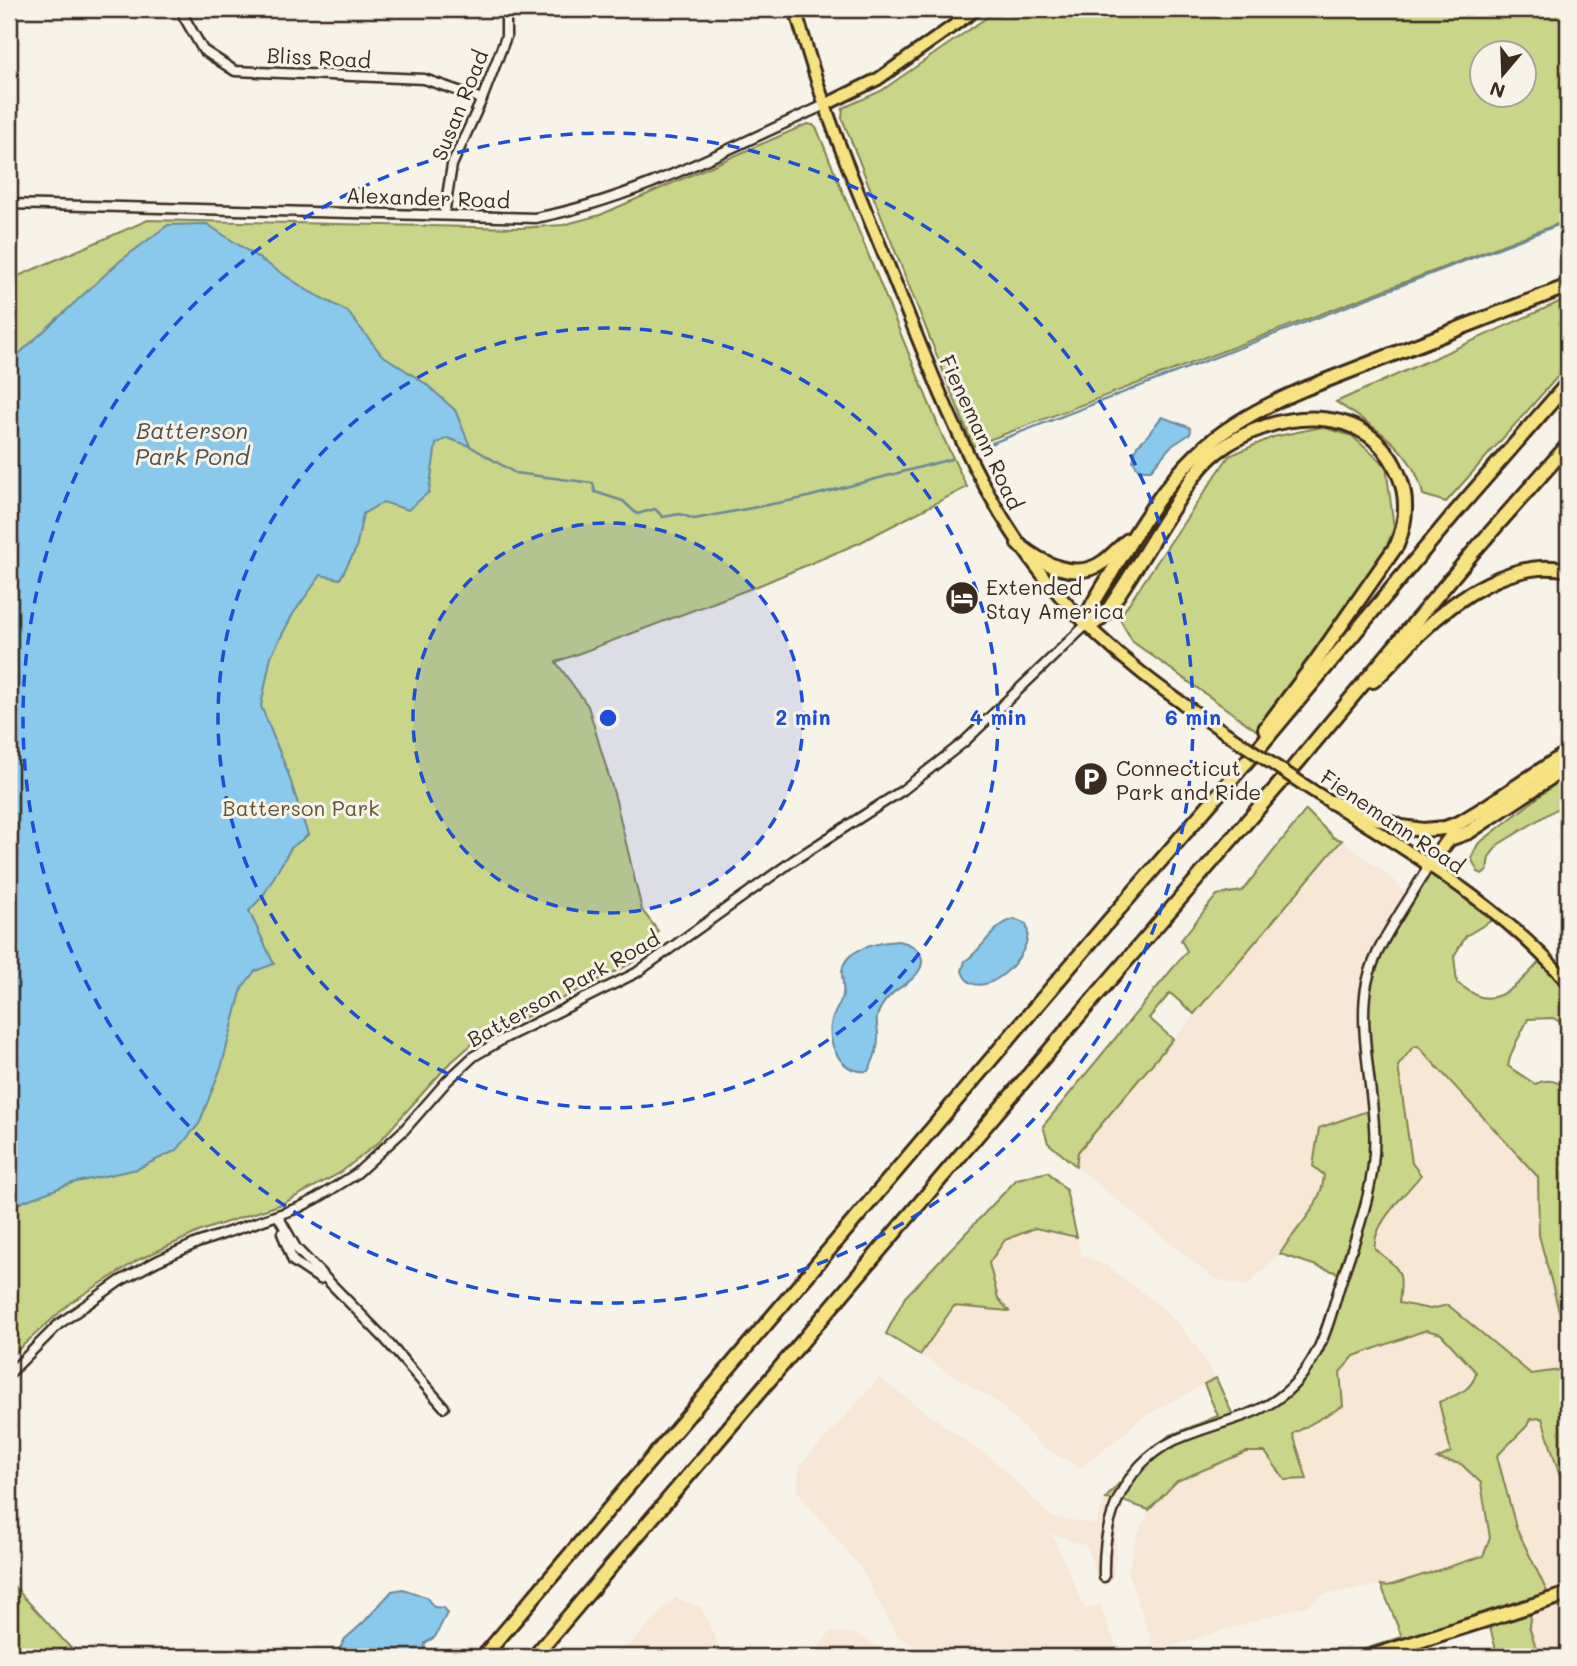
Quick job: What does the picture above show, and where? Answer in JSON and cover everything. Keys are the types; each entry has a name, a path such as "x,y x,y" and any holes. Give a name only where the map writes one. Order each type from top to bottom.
{"highway":[{"path":"1227,786 1248,752 1397,545 1404,525 1405,499 1396,467 1382,447 1353,426 1333,420 1314,419 1292,420 1266,426 1226,446 1210,458 1189,482 1105,613 1096,622 1086,625 1089,609 1170,484 1192,458 1257,411 1304,388 1568,286"},
{"path":"483,1657 1568,383"},
{"path":"534,1657 1475,550 1568,445"},
{"path":"1018,544 1050,565 1078,571 1102,563 1137,534"},
{"path":"1353,695 1378,677 1432,622 1473,592 1499,579 1525,571 1552,568 1568,570"},
{"path":"1331,802 1410,829 1437,829 1461,822 1568,752"},
{"path":"1452,838 1469,832 1568,765"},
{"path":"1428,867 1452,838 1461,822"},
{"path":"1369,1657 1568,1594"}],"main road":[{"name":"Fienemann Road","path":"795,9 825,105 955,429 988,496 1018,544 1086,625 1163,690 1428,867 1511,926 1568,983"},
{"path":"825,105 878,79 977,9"}],"street":[{"name":"Bliss Road","path":"185,9 184,17 203,50 236,71 424,79 482,99"},
{"name":"Susan Road","path":"444,215 452,165 506,37 506,9"},
{"name":"Alexander Road","path":"9,204 535,218 571,211 652,183 825,105"},
{"name":"Batterson Park Road","path":"9,1374 59,1324 120,1281 197,1243 278,1216 337,1187 373,1160 474,1056 636,973 794,860 903,790 964,742 1086,625"},
{"path":"1104,1577 1108,1521 1119,1495 1140,1465 1171,1442 1235,1421 1270,1404 1298,1378 1321,1343 1363,1217 1372,1176 1374,1127 1365,1014 1367,984 1377,955 1428,867"},
{"path":"278,1216 285,1244 293,1261 341,1296 384,1338 444,1407"}],"shaded area":[{"path":"1342,840 1394,880 1410,901 1367,1009 1376,1108 1324,1175 1323,1191 1308,1217 1280,1254 1246,1286 1214,1279 1076,1166 1078,1152"},
{"path":"1418,1046 1538,1177 1539,1235 1568,1345 1568,1369 1531,1374 1448,1305 1430,1309 1399,1303 1402,1281 1399,1269 1375,1249 1374,1241 1377,1229 1421,1175 1412,1164 1398,1066 1413,1047"},
{"path":"1035,1228 1077,1237 1082,1255 1107,1266 1156,1303 1178,1324 1216,1378 1145,1416 1081,1468 1044,1448 997,1402 920,1355 954,1306 1008,1310 998,1298 989,1263 1005,1240"},
{"path":"1427,1330 1441,1334 1476,1372 1467,1389 1439,1402 1451,1452 1439,1459 1461,1463 1481,1483 1490,1538 1483,1556 1388,1586 1321,1595 1311,1604 1155,1651 1128,1573 1135,1541 1149,1510 1177,1481 1246,1452 1265,1452 1285,1480 1293,1434 1343,1406 1340,1371 1354,1356"},
{"path":"879,1378 998,1464 1052,1517 1096,1524 1105,1499 1123,1501 1116,1533 1114,1577 1097,1581 1087,1546 1052,1534 1085,1609 1100,1605 1120,1655 934,1657 897,1636 860,1567 797,1491 800,1466"},
{"path":"1542,1418 1568,1503 1568,1657 1539,1657 1529,1626 1533,1606 1550,1599 1516,1527 1497,1456 1527,1426 1530,1419"},
{"path":"675,1598 701,1607 724,1657 617,1657"},
{"path":"830,1632 852,1633 871,1642 885,1657 811,1657"}],"green space":[{"path":"999,9 1568,9 1568,220 973,446 842,118 843,108 881,91"},
{"name":"Batterson Park","path":"807,124 817,129 942,435 967,487 859,543 760,585 556,662 588,706 615,797 642,910 658,931 651,950 630,964 471,1045 447,1066 379,1142 340,1173 282,1204 203,1230 138,1260 70,1303 9,1358 9,280 148,220 520,228 563,225 600,215"},
{"path":"1568,298 1568,365 1446,502 1423,495 1411,465 1390,440 1336,402"},
{"path":"1322,427 1352,436 1386,466 1394,528 1382,557 1256,730 1133,642 1119,618 1229,456 1273,437"},
{"path":"1568,774 1568,802 1499,844 1489,857 1487,871 1483,874 1478,872 1471,858 1478,844"},
{"path":"1306,810 1334,838 1342,840 1194,1014 1170,993 1149,1018 1173,1039 1078,1152 1076,1166 1048,1143 1043,1126 1187,951 1181,940 1217,895 1242,891"},
{"path":"1428,867 1499,916 1466,936 1454,956 1457,983 1481,997 1500,995 1517,984 1545,955 1568,980 1568,1027 1553,1018 1528,1019 1508,1066 1535,1084 1553,1081 1568,1091 1568,1345 1539,1235 1538,1177 1418,1046 1413,1047 1398,1066 1412,1163 1421,1175 1384,1220 1375,1240 1375,1249 1398,1271 1401,1283 1399,1303 1430,1309 1448,1305 1531,1374 1568,1369 1568,1503 1542,1418 1530,1419 1527,1426 1497,1456 1516,1527 1551,1600 1532,1606 1529,1626 1539,1657 1498,1657 1488,1620 1369,1657 1340,1657 1402,1637 1381,1585 1388,1586 1483,1556 1490,1538 1481,1483 1461,1464 1437,1459 1451,1452 1439,1402 1467,1388 1476,1372 1441,1334 1426,1330 1354,1356 1340,1372 1343,1406 1293,1434 1307,1479 1285,1480 1265,1452 1246,1452 1177,1481 1149,1510 1123,1501 1105,1499 1133,1468 1168,1436 1218,1416 1204,1384 1216,1378 1235,1420 1280,1397 1315,1355 1344,1275 1280,1254 1313,1208 1322,1187 1324,1175 1313,1166 1319,1128 1376,1108 1367,1009 1373,966"},
{"path":"1048,1172 1066,1190 1077,1237 1035,1228 1005,1240 989,1263 998,1298 1009,1311 954,1306 920,1355 886,1334 905,1297 1017,1179"},
{"path":"9,1581 79,1657 9,1657"}],"water":[{"name":"Batterson Park Pond","path":"207,224 310,292 347,311 381,354 426,384 455,410 470,446 447,438 436,444 429,492 408,510 383,502 363,514 356,549 340,579 321,575 293,614 271,656 261,706 287,770 308,835 291,848 263,896 249,911 274,964 255,971 242,988 222,1065 199,1124 177,1150 137,1169 72,1183 9,1207 9,363 120,261 168,225"},
{"path":"1162,417 1189,427 1190,434 1170,447 1151,470 1139,470 1133,461 1137,445"},
{"path":"1014,919 1026,924 1028,936 1015,963 992,982 980,985 969,982 962,971 965,961 993,932"},
{"path":"898,941 917,950 922,960 921,966 913,978 893,993 880,1009 877,1020 877,1048 868,1071 850,1068 838,1057 831,1032 832,1020 843,994 843,967 848,958 858,950"},
{"path":"403,1589 426,1597 434,1607 443,1608 447,1613 435,1637 425,1643 422,1657 335,1657 345,1639 392,1591"}],"waterway":[{"path":"982,447 1568,221"},
{"path":"468,445 515,473 593,483 595,492 623,501 637,514 655,509 663,517 680,514 694,519 804,498 951,459"}],"place":[{"name":"Extended Stay America","path":"962,598"},
{"name":"Connecticut Park and Ride","path":"1091,779"}]}
